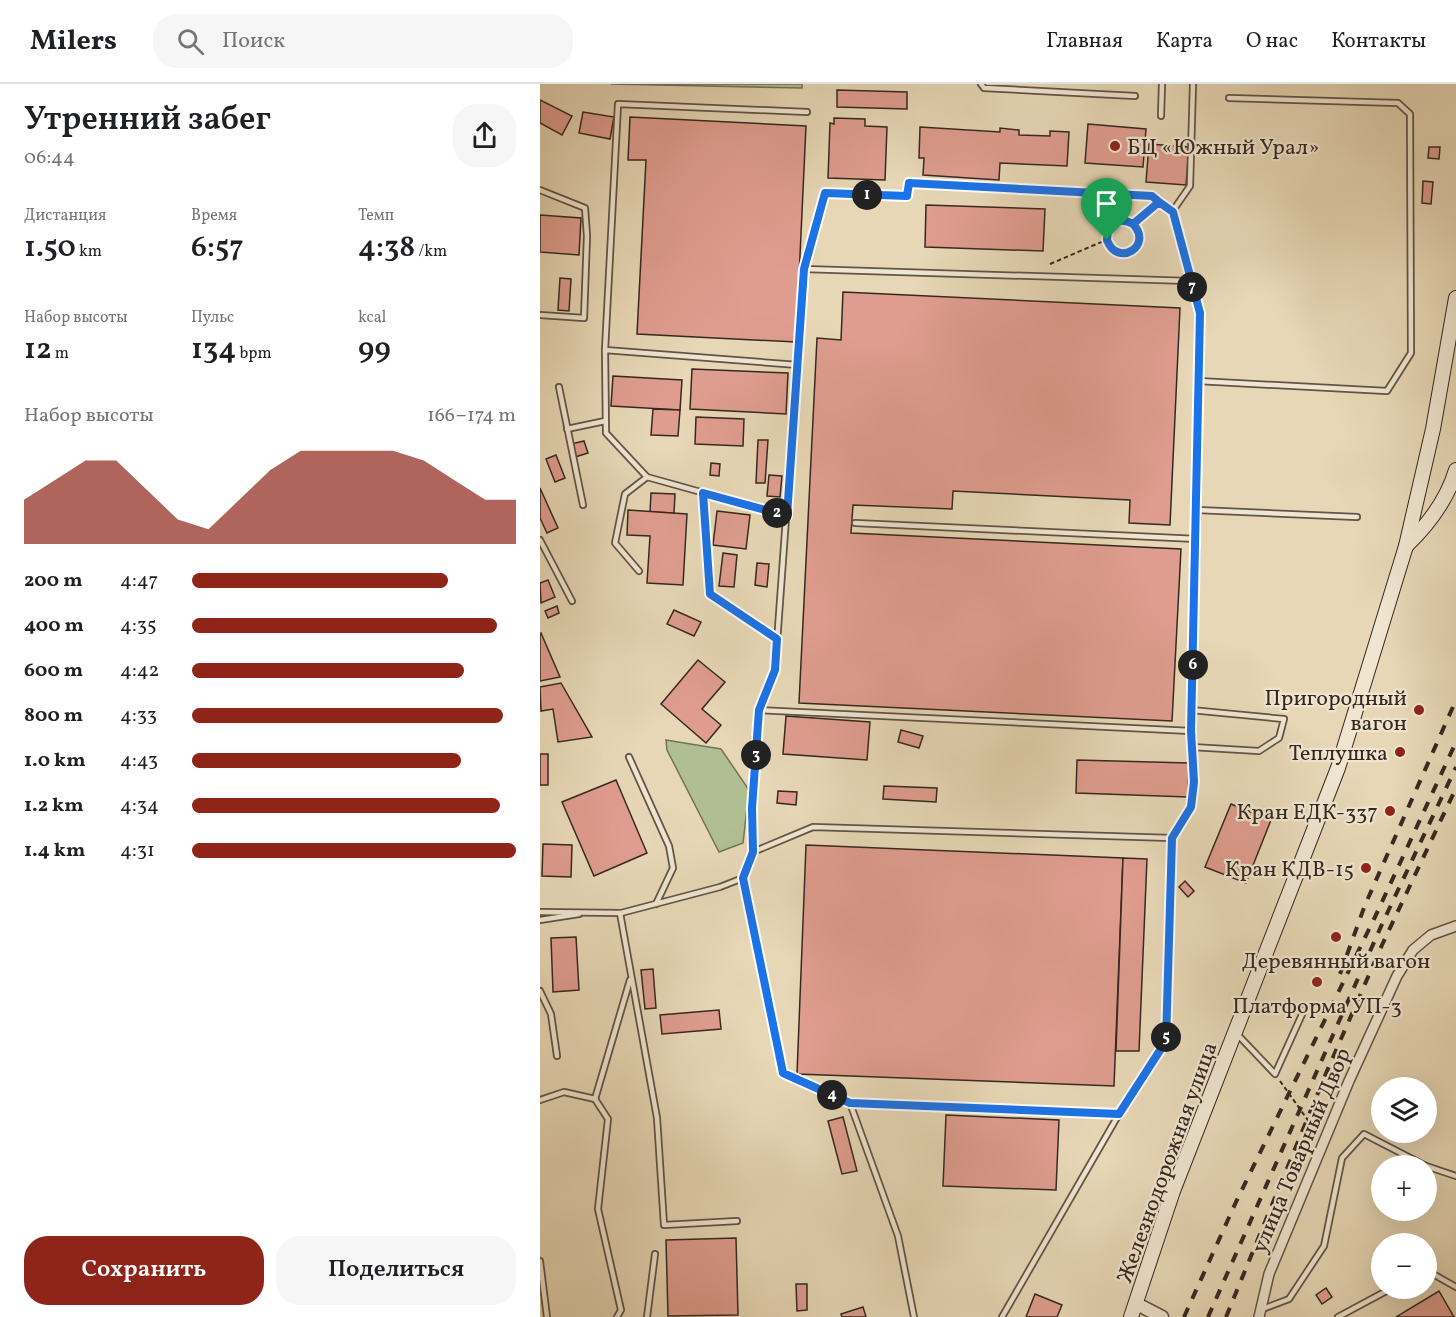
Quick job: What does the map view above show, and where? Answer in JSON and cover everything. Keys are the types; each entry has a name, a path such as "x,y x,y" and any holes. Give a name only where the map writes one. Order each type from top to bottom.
{"main road":[{"name":"Железнодорожная улица","path":"1134,1311 1173,1191 1338,768 1406,546 1433,429 1456,298"},
{"path":"1406,546 1435,514 1456,470"}],"street":[{"name":"улица Товарный Двор","path":"1259,1313 1269,1274 1349,1082 1397,976 1413,950 1431,934 1456,926"},
{"path":"1134,1311 1162,1317"}],"lane":[{"path":"981,84 984,88 1135,96"},
{"path":"1161,117 1162,84"},
{"path":"1173,212 1190,186 1193,84"},
{"path":"1198,381 1387,391 1411,353 1410,114 1398,103 1229,98"},
{"path":"787,516 647,477 606,433 605,350 618,104 807,112"},
{"path":"1002,1317 1119,1114 1166,1041 1172,838 1191,807 1194,782 1191,710 1197,539 1200,313 1173,212 1152,196 909,183 907,196 825,193 804,269 775,670 759,710 752,808 753,852 743,878 783,1073 850,1103 1119,1114"},
{"path":"540,190 585,208 587,236 584,318 540,315"},
{"path":"804,269 1190,281"},
{"path":"605,350 798,365"},
{"path":"559,387 583,505"},
{"path":"567,429 605,421"},
{"path":"639,571 615,543 625,494 647,477"},
{"path":"703,493 710,594 777,639"},
{"path":"1197,510 1357,517"},
{"path":"855,524 1197,539"},
{"path":"540,540 572,602"},
{"path":"759,710 1191,731"},
{"path":"1191,710 1284,718 1279,738 1259,751 1192,747"},
{"path":"629,757 669,846 673,868 656,904"},
{"path":"753,852 813,827 1172,838"},
{"path":"540,912 620,913 720,887 743,878"},
{"path":"540,920 594,912"},
{"path":"620,913 630,979 657,1118 664,1225 737,1221"},
{"path":"595,1099 630,979"},
{"path":"540,991 551,1014 557,1056"},
{"path":"1235,1032 1275,1074 1304,1010"},
{"path":"540,1100 564,1092 595,1099 608,1119 598,1209 621,1310 617,1317"},
{"path":"850,1103 898,1236 914,1317"},
{"path":"1259,1313 1289,1299 1324,1246 1342,1158 1364,1134 1405,1155"},
{"path":"1437,1170 1456,1176"},
{"path":"647,1317 655,1254"},
{"path":"540,1261 547,1317"},
{"path":"1437,1276 1456,1287"},
{"path":"1338,1317 1372,1299"}],"path":[{"path":"1133,224 1159,202"},
{"path":"1117,221 1128,221 1133,224 1140,238 1138,243 1131,251 1116,252 1107,240 1109,229 1117,221"},
{"path":"1050,264 1107,240"},
{"path":"1275,1074 1323,1143"}],"green space":[{"path":"611,84 802,84 802,88"},
{"path":"666,740 721,749 749,790 743,843 719,852 667,750"}],"building":[{"path":"837,90 907,92 907,109 837,107"},
{"path":"540,100 572,116 562,135 540,123"},
{"path":"583,112 614,117 610,139 579,133"},
{"path":"630,117 806,126 796,342 637,334 646,160 628,160"},
{"path":"834,118 865,119 865,126 887,127 885,180 828,178 830,123 834,124"},
{"name":"БЦ «Южный Урал»","path":"1088,124 1146,129 1143,167 1085,163"},
{"path":"920,127 1000,132 1000,128 1019,130 1019,135 1050,136 1050,131 1069,132 1067,166 1000,163 999,180 923,175 924,158 919,158"},
{"path":"1149,144 1189,147 1186,185 1146,182"},
{"path":"1429,147 1440,147 1439,159 1428,158"},
{"path":"1423,181 1433,182 1431,204 1422,203"},
{"path":"926,205 1045,209 1043,251 925,247"},
{"path":"540,215 581,218 579,255 540,252"},
{"path":"560,278 571,279 569,311 558,310"},
{"path":"843,292 1180,308 1170,525 1129,523 1130,500 953,491 952,509 853,505 851,533 1181,549 1172,721 799,703 817,338 841,340"},
{"path":"692,369 788,373 786,414 690,409"},
{"path":"613,376 682,380 680,410 611,406"},
{"path":"653,409 680,410 678,436 651,435"},
{"path":"696,417 744,419 743,446 695,444"},
{"path":"758,440 768,440 765,483 756,483"},
{"path":"584,441 588,453 575,457 571,444"},
{"path":"556,455 565,478 555,482 546,459"},
{"path":"711,463 720,464 719,476 710,475"},
{"path":"769,475 782,476 780,497 767,496"},
{"path":"540,488 558,528 547,533 540,518"},
{"path":"651,493 675,494 674,513 650,512"},
{"path":"628,510 687,514 683,585 647,583 650,536 627,535"},
{"path":"717,511 750,515 746,549 713,545"},
{"path":"723,553 737,555 734,587 719,586"},
{"path":"757,563 769,564 767,587 755,585"},
{"path":"548,580 555,597 541,603 540,583"},
{"path":"557,606 559,613 548,618 545,611"},
{"path":"674,610 701,622 694,636 667,624"},
{"path":"540,634 560,677 540,681"},
{"path":"698,660 725,682 702,709 721,725 706,743 661,704"},
{"path":"561,683 592,737 558,742 553,709 541,711 540,687"},
{"path":"786,716 870,722 867,760 783,754"},
{"path":"901,730 923,736 919,748 898,742"},
{"path":"540,754 548,754 548,785 540,785"},
{"path":"1077,760 1189,763 1188,797 1076,793"},
{"path":"616,780 647,853 594,876 562,802"},
{"path":"884,786 937,788 936,802 883,799"},
{"path":"778,791 797,792 796,805 777,803"},
{"path":"1231,804 1271,820 1246,883 1205,867"},
{"path":"543,844 572,845 571,877 542,876"},
{"path":"806,845 1123,858 1114,1086 797,1074"},
{"path":"1123,858 1147,859 1139,1051 1116,1051"},
{"path":"1185,881 1194,891 1188,897 1179,887"},
{"path":"576,937 579,990 553,992 551,938"},
{"path":"653,969 656,1008 645,1009 641,970"},
{"path":"719,1010 721,1029 662,1034 660,1015"},
{"path":"946,1115 1059,1120 1056,1190 943,1186"},
{"path":"843,1117 857,1171 842,1174 828,1121"},
{"path":"736,1238 738,1315 668,1316 666,1240"},
{"path":"796,1284 807,1284 807,1310 797,1311"},
{"path":"1326,1288 1332,1297 1322,1304 1316,1295"},
{"path":"1439,1291 1454,1317 1396,1317 1426,1299 1437,1299"},
{"path":"1035,1294 1062,1305 1057,1317 1026,1317"},
{"path":"863,1307 866,1317 842,1317 841,1314"}],"railway":[{"path":"1340,974 1365,905 1456,700"},
{"path":"1184,1317 1236,1202 1375,917 1456,742"},
{"path":"1208,1317 1383,922 1456,767"},
{"path":"1226,1317 1327,1071 1382,945 1456,788"}],"place":[{"name":"БЦ «Южный Урал»","path":"1115,146"},
{"name":"Пригородный вагон","path":"1419,710"},
{"name":"Теплушка","path":"1400,752"},
{"name":"Кран ЕДК-337","path":"1390,811"},
{"name":"Кран КДВ-15","path":"1366,868"},
{"name":"Деревянный вагон","path":"1336,937"},
{"name":"Платформа УП-3","path":"1317,982"}],"route":[{"path":"1107,240 1112,224 1123,220 1133,224 1159,202 1152,196 928,186 909,183 907,196 825,193 804,269 787,516 703,493 710,594 777,639 775,670 759,710 752,808 753,852 743,878 783,1073 850,1103 1119,1114 1166,1041 1172,838 1191,807 1194,782 1191,731 1197,539 1200,313 1173,212 1159,202 1133,224 1140,238 1136,248 1127,253 1116,252 1107,240"}]}
